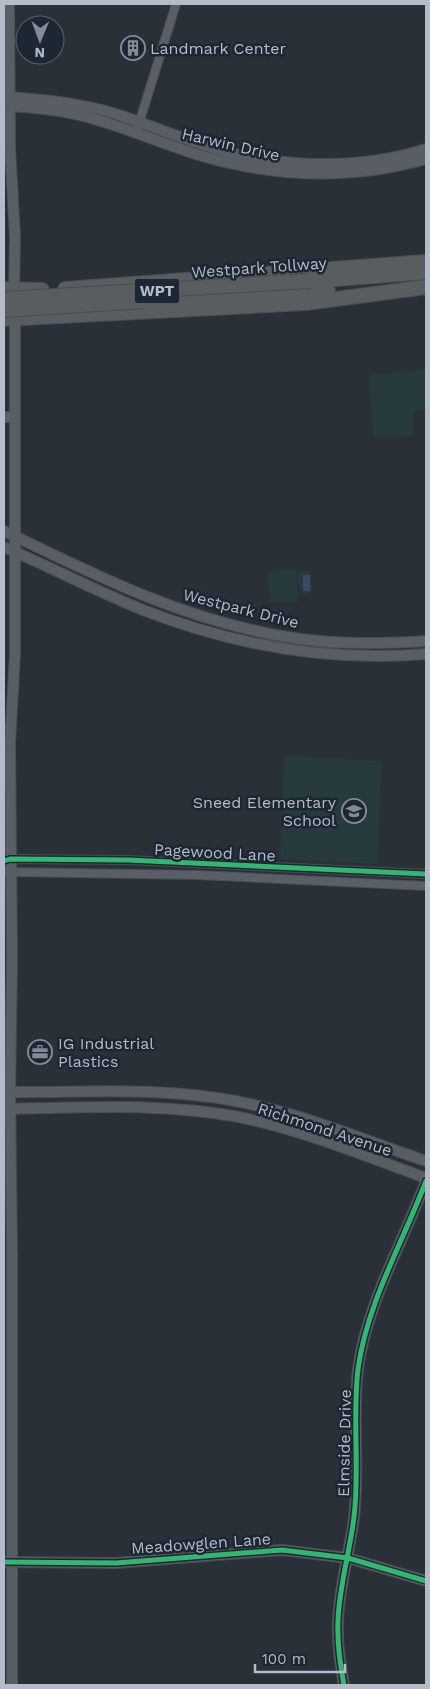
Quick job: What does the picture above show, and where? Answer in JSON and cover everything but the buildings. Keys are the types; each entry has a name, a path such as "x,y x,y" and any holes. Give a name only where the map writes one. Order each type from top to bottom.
{"highway":[{"path":"7,293 426,262"},
{"name":"Westpark Tollway","path":"7,293 310,281 426,272"},
{"path":"7,316 306,303 426,287"},
{"name":"Westpark Tollway","path":"7,316 144,301 426,287"}],"main road":[{"path":"7,10 7,102 15,236 7,293 7,316 15,417 16,537 8,688 7,792 7,1562 8,1642 12,1685"},
{"name":"Harwin Drive","path":"7,102 138,128 202,156 246,161 294,173 348,168 403,166 426,159"},
{"name":"Harwin Drive","path":"348,168 426,149"},
{"path":"4,417 15,417"},
{"name":"Westpark Drive","path":"4,532 114,583 200,617 309,640 346,644 426,642"},
{"name":"Westpark Drive","path":"4,547 141,609 198,629 293,650 375,656 426,654"},
{"path":"109,594 114,583"},
{"path":"198,629 200,617"},
{"path":"112,1106 117,1091"},
{"name":"Richmond Avenue","path":"7,1092 117,1091 188,1094 235,1101 298,1117 426,1161"},
{"name":"Richmond Avenue","path":"7,1109 112,1106 172,1108 237,1117 270,1124 332,1144 426,1180"},
{"path":"332,1144 335,1130"},
{"name":"Elmside Drive","path":"344,1685 339,1659 338,1621 357,1485 355,1436 360,1361 366,1335 387,1274 426,1180"},
{"name":"Meadowglen Lane","path":"7,1562 116,1562 273,1550 348,1558 374,1564 426,1581"}],"street":[{"path":"138,128 176,4"},
{"name":"Pagewood Lane","path":"7,860 146,861 426,874"},
{"name":"Pagewood Lane","path":"7,871 199,875 426,886"}],"green space":[{"path":"426,370 426,409 414,410 413,435 373,437 369,375"},
{"path":"296,570 298,601 270,603 267,572"},
{"path":"310,570 313,592 300,594 297,572"},
{"name":"Sneed Elementary School","path":"284,756 382,761 377,864 280,859"}],"water":[{"path":"303,575 310,575 310,591 303,591"}],"cycle path":[{"path":"4,861 10,859 128,860 426,874"},
{"path":"344,1685 339,1653 338,1621 340,1595 356,1499 356,1387 358,1369 369,1320 377,1297 426,1181"},
{"path":"4,1562 116,1563 282,1550 348,1558 426,1581"}],"place":[{"name":"Landmark Center","path":"133,48"},
{"name":"Sneed Elementary School","path":"354,811"},
{"name":"IG Industrial Plastics","path":"40,1052"}]}
